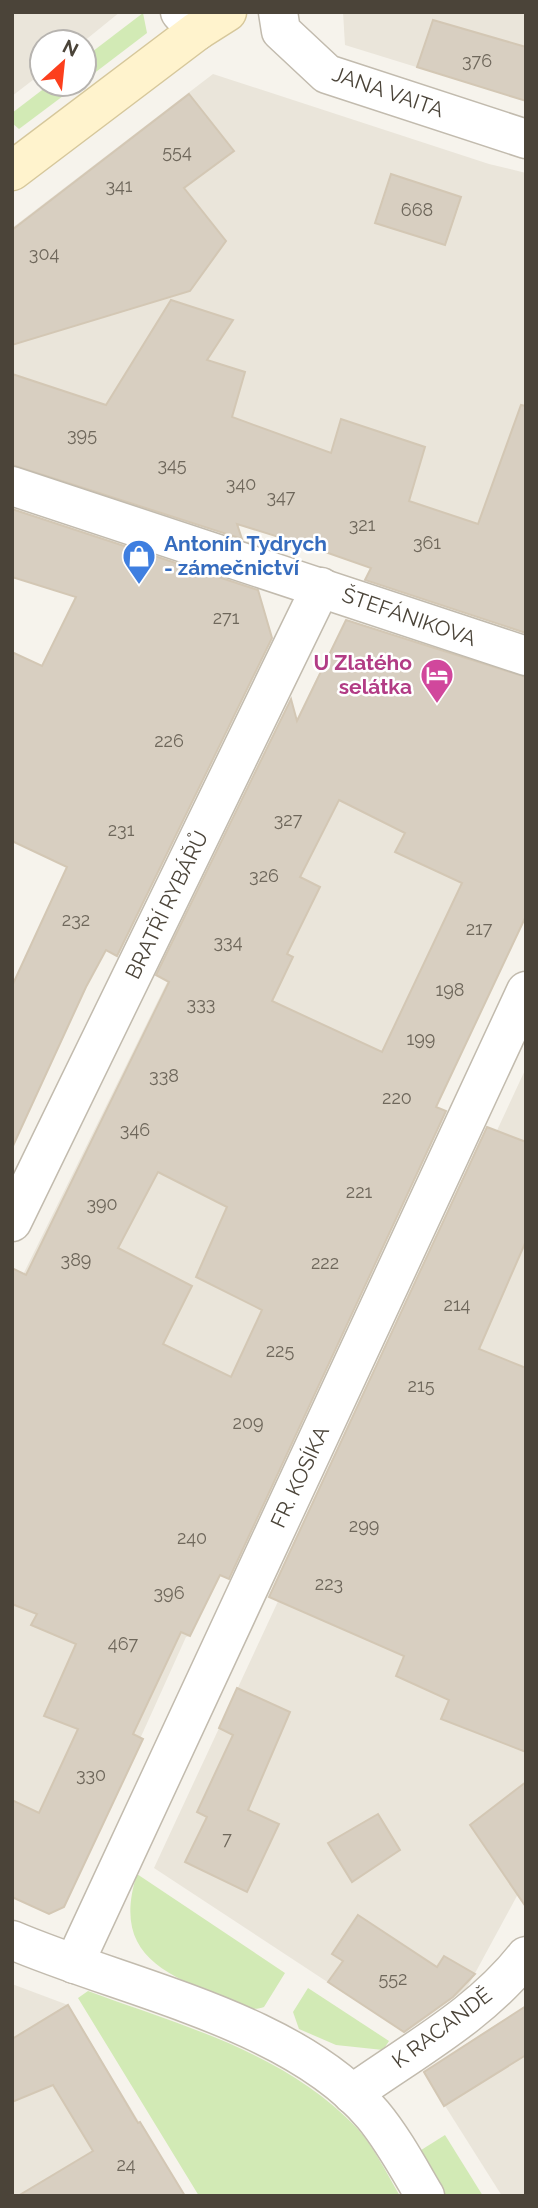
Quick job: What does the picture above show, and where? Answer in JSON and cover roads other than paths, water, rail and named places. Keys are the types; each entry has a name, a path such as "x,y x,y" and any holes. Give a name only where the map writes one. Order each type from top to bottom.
{"main road":[{"path":"12,171 201,18"}],"street":[{"name":"JANA VAITA","path":"278,12 281,31 327,74 526,139"},
{"name":"ŠTEFÁNIKOVA","path":"12,486 526,656"},
{"name":"BRATŘÍ RYBÁŘŮ","path":"12,1222 321,587"},
{"name":"FR. KOSÍKA","path":"74,1964 526,991"},
{"path":"12,1940 272,2039 322,2069 374,2116 425,2196"},
{"name":"K RACANDĚ","path":"352,2094 475,2007 526,1956"}],"place":[{"name":"Antonín Tydrych - zámečnictví","path":"139,586"},
{"name":"U Zlatého selátka","path":"437,705"}]}
